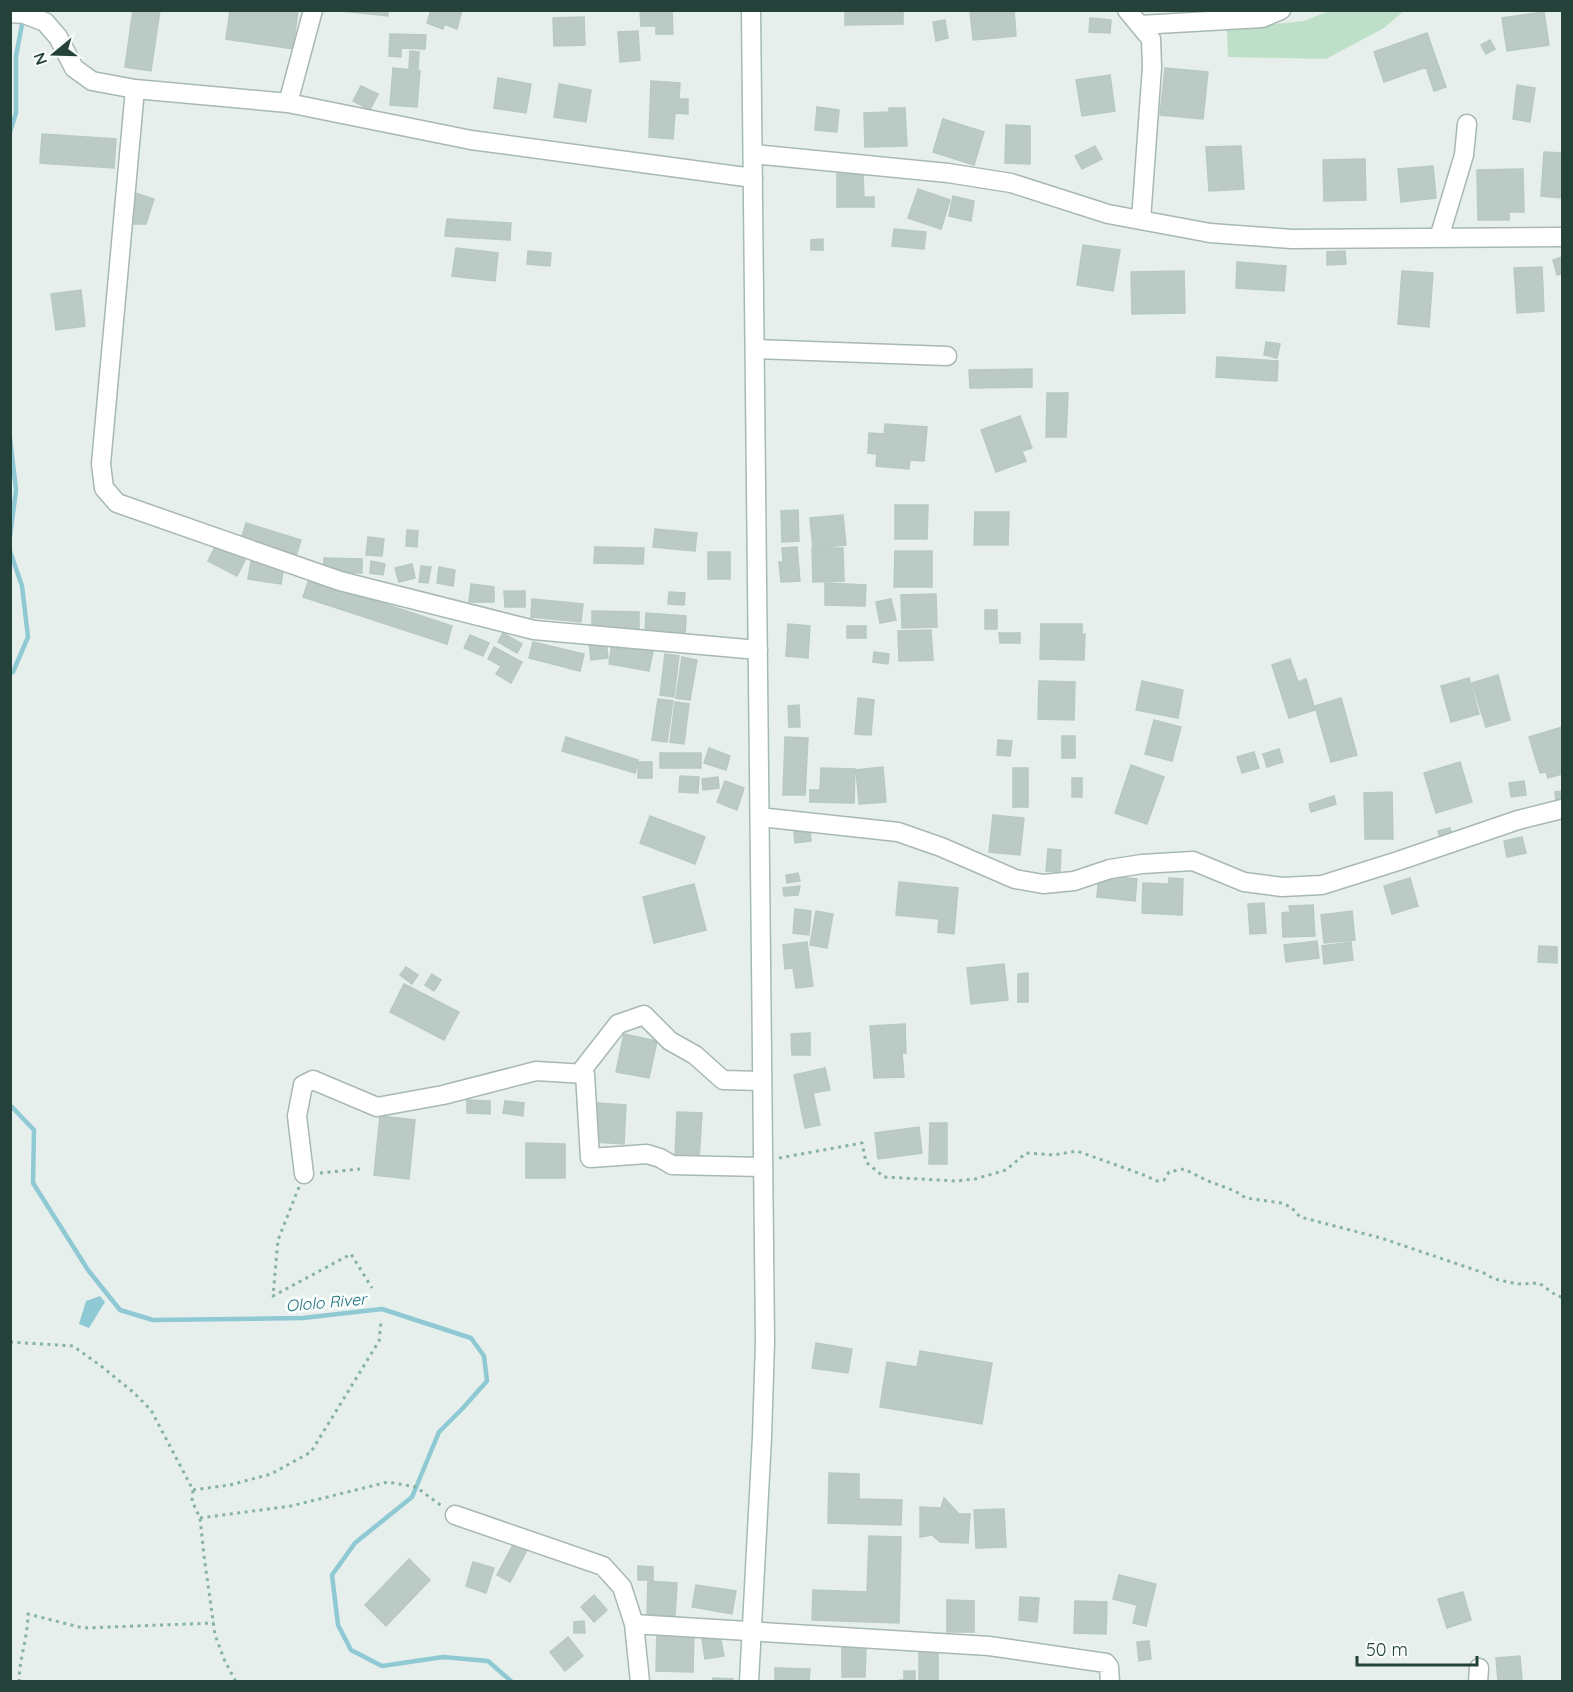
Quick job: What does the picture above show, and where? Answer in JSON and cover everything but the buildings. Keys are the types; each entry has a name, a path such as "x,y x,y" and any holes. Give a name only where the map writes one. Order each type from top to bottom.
{"street":[{"path":"288,103 313,10"},
{"path":"749,1682 765,1342 751,10"},
{"path":"1127,10 1151,39 1152,67 1141,220"},
{"path":"1140,25 1262,18 1281,10"},
{"path":"10,13 24,14 45,22 58,37 74,68 92,81 135,89 288,103 471,140 753,178"},
{"path":"135,89 101,464 104,488 117,503 339,581 534,630 758,650"},
{"path":"1439,238 1464,155 1467,124"},
{"path":"753,154 948,173 1011,183 1108,214 1210,233 1292,239 1563,237"},
{"path":"755,348 947,356"},
{"path":"760,817 898,832 941,847 1015,879 1043,884 1074,881 1110,869 1142,864 1193,861 1244,882 1282,887 1322,885 1518,820 1563,809"},
{"path":"579,1074 618,1024 644,1015 670,1041 695,1055 723,1080 762,1081"},
{"path":"304,1174 297,1116 303,1085 313,1080 377,1107 442,1095 536,1071 585,1074 590,1158 647,1154 672,1165 762,1164"},
{"path":"454,1515 603,1566 622,1587 634,1624 640,1682"},
{"path":"634,1624 989,1646 1106,1663 1109,1667 1110,1682"}],"path":[{"path":"762,1164 862,1143 866,1162 884,1177 956,1181 975,1179 1006,1170 1026,1153 1054,1155 1077,1151 1157,1181 1164,1180 1169,1172 1184,1169 1246,1198 1281,1203 1291,1208 1300,1217 1381,1238 1484,1273 1494,1279 1518,1284 1539,1282 1557,1296 1563,1297"},
{"path":"360,1169 304,1174 278,1240 273,1296 351,1254 372,1288"},
{"path":"193,1490 230,1485 271,1474 311,1452 379,1341 381,1322"},
{"path":"10,1342 73,1346 133,1392 151,1410 193,1490 192,1501 200,1518 215,1635 236,1682"},
{"path":"200,1518 291,1506 388,1482 416,1487 454,1515"},
{"path":"19,1682 28,1629 28,1614 83,1628 214,1623"}],"green space":[{"path":"1329,11 1404,11 1384,28 1326,59 1228,57 1227,29 1304,21"}],"water":[{"path":"100,1296 105,1302 89,1328 79,1324 86,1301"}],"waterway":[{"name":"Ololo River","path":"10,132 16,113 16,56 23,19"},
{"name":"Ololo River","path":"10,438 16,490 10,536"},
{"name":"Ololo River","path":"10,551 22,586 28,637 13,672 10,674"},
{"name":"Ololo River","path":"10,1107 34,1130 33,1183 88,1270 120,1310 153,1320 303,1318 382,1309 471,1338 484,1356 487,1381 439,1432 412,1497 355,1543 332,1575 338,1625 351,1650 382,1666 443,1657 488,1661 512,1682"}]}
